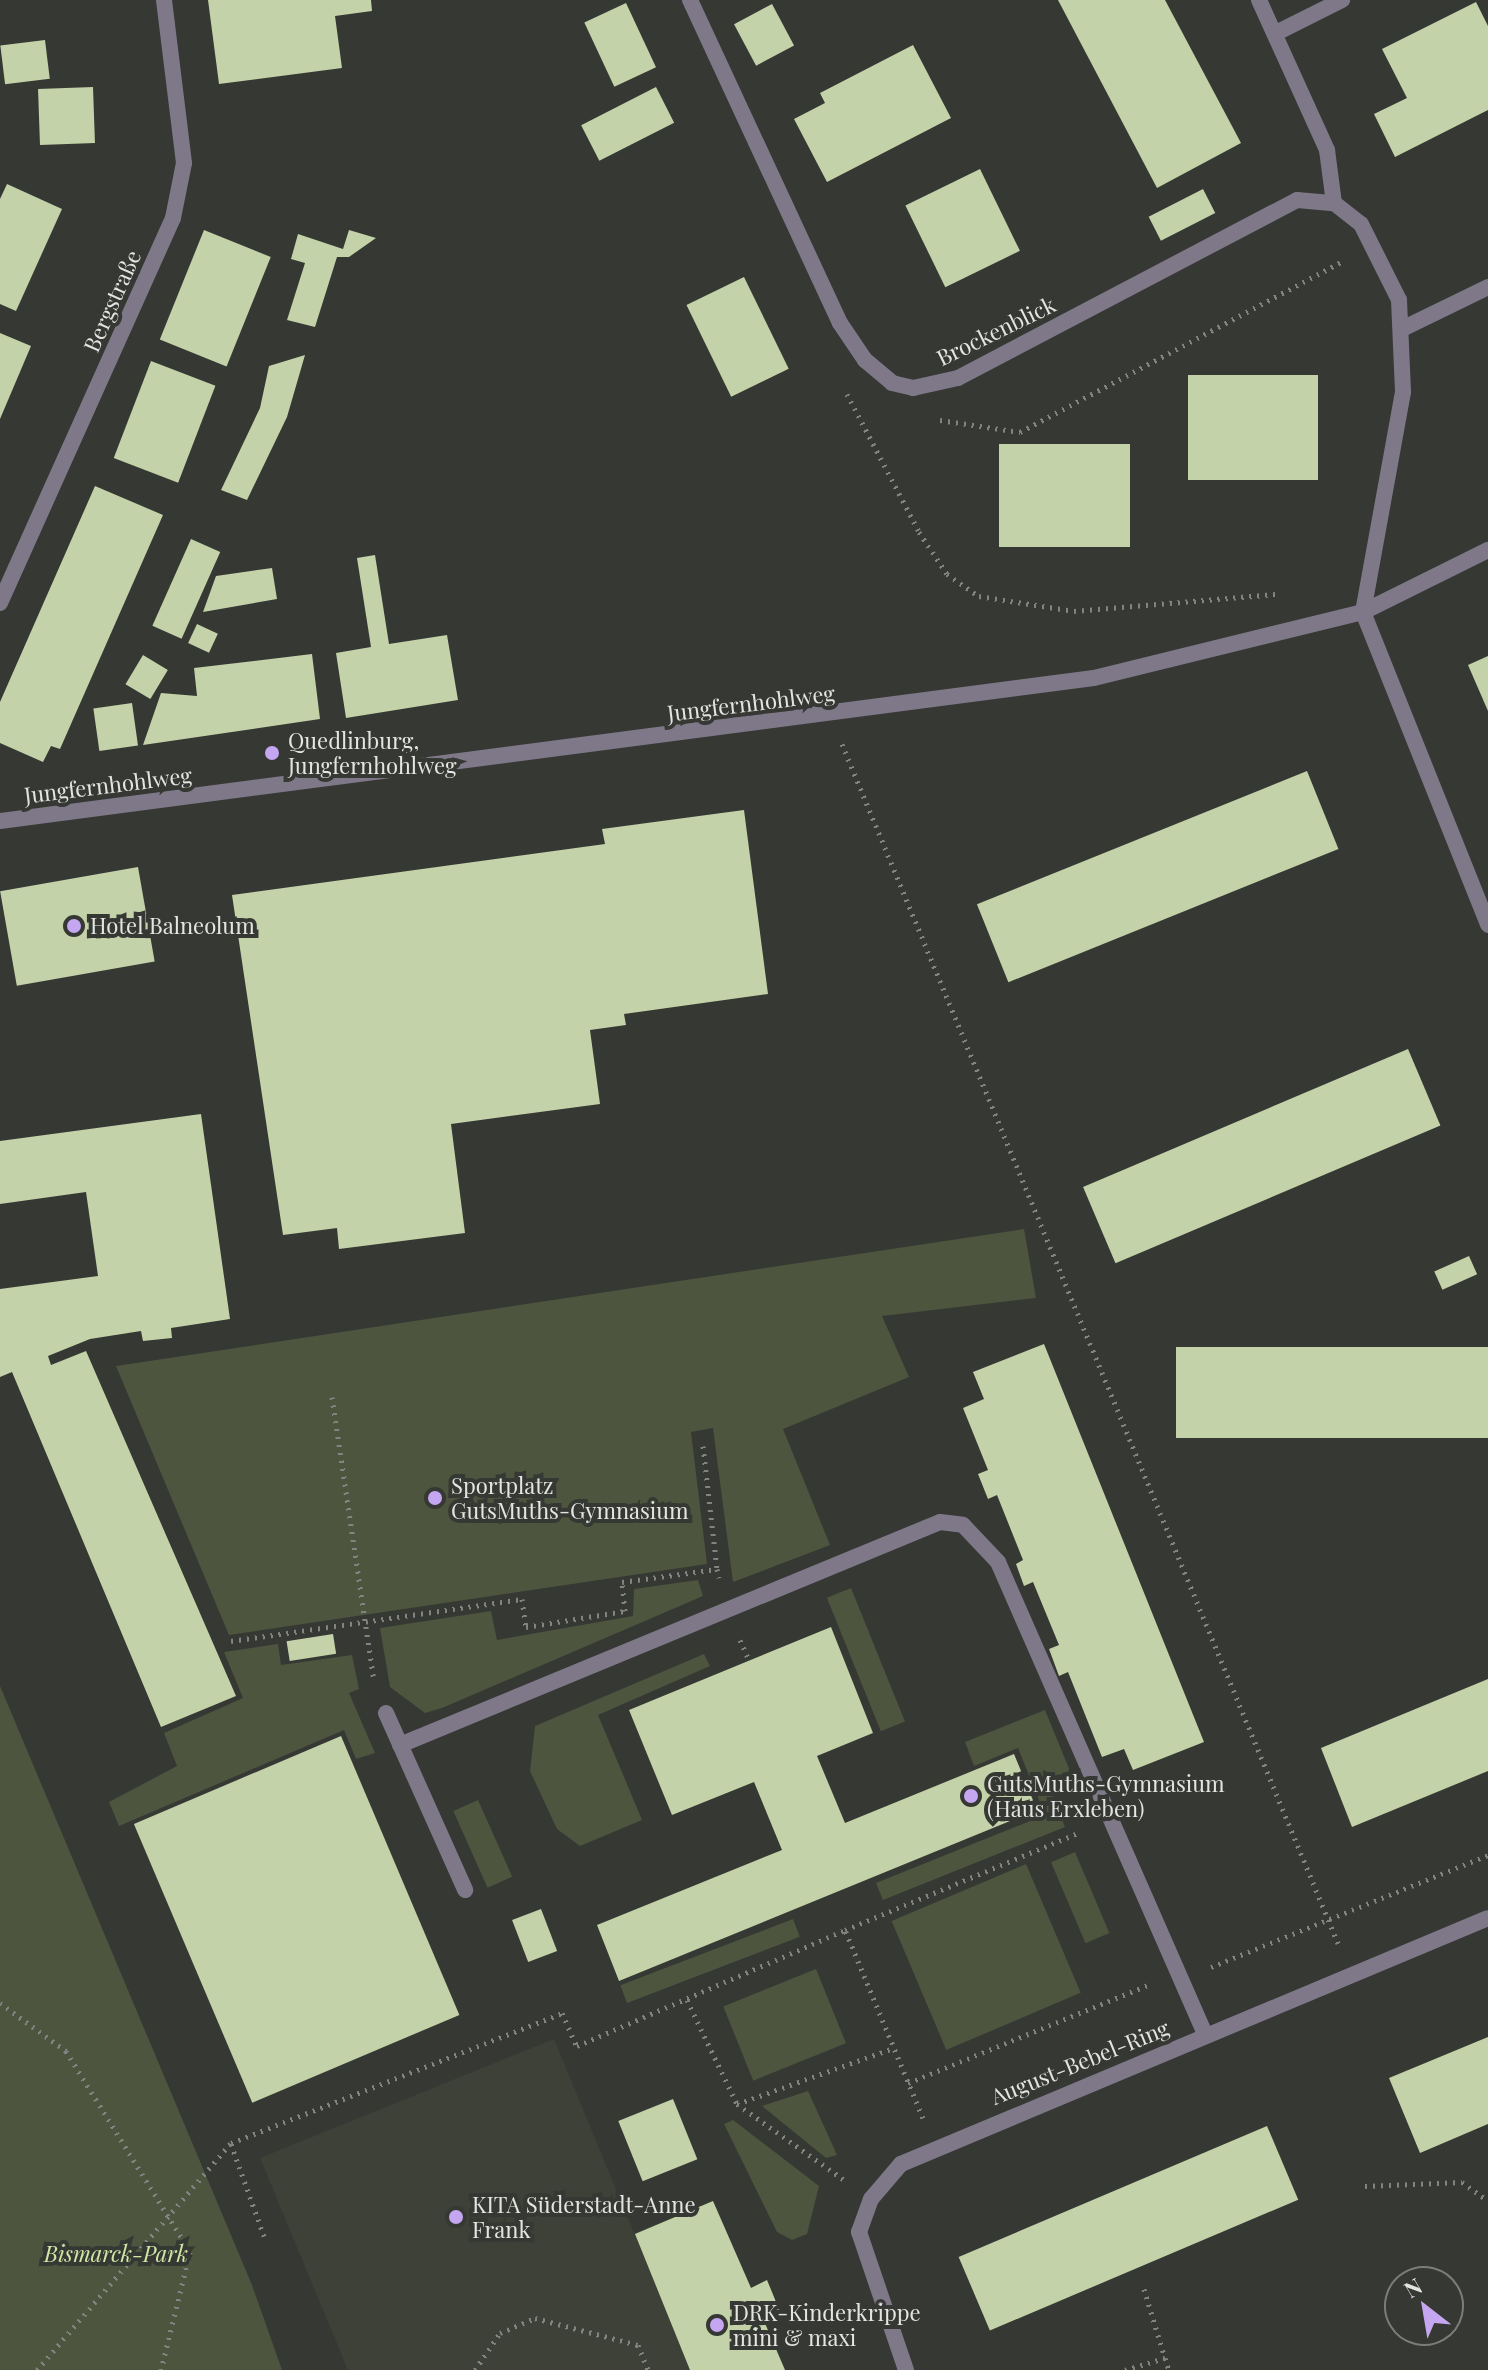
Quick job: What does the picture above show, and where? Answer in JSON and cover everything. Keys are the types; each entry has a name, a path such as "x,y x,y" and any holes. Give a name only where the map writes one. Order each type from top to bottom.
{"street":[{"name":"Bergstraße","path":"0,603 173,218 184,152 164,0"},
{"name":"Brockenblick","path":"690,0 840,323 865,360 892,383 913,388 958,378 1297,200 1334,203"},
{"path":"1259,0 1327,150 1334,203 1361,224 1406,327 1403,392 1363,612 1488,925"},
{"path":"1276,33 1342,0"},
{"path":"1406,327 1488,287"},
{"name":"Jungfernhohlweg","path":"0,821 1094,678 1363,612 1488,550"},
{"path":"400,1745 940,1522 963,1525 998,1562 1205,2034"},
{"path":"386,1713 465,1890"},
{"name":"August-Bebel-Ring","path":"906,2370 859,2232 871,2199 901,2164 935,2147 1488,1918"}],"path":[{"path":"923,417 1020,432 1372,246"},
{"path":"841,383 919,532 947,574 979,596 1074,611 1296,592"},
{"path":"849,399 864,403"},
{"path":"829,715 1351,1974"},
{"path":"332,1397 365,1622 386,1713"},
{"path":"703,1446 717,1569 726,1610"},
{"path":"231,1641 522,1599 526,1627 625,1611 622,1582 717,1569"},
{"path":"37,2370 68,2326 172,2220 231,2143 562,2013 577,2046 1111,1820"},
{"path":"845,1930 935,2147"},
{"path":"687,2000 737,2104 871,2199"},
{"path":"0,2003 66,2051 190,2252 161,2370"},
{"path":"737,2104 893,2048"},
{"path":"231,2143 264,2236"},
{"path":"1365,2186 1462,2182 1488,2201"},
{"path":"1144,2289 1169,2370"},
{"path":"475,2370 500,2333 535,2318 638,2345 648,2370"},
{"path":"1125,2370 1165,2358"}],"shaded area":[{"name":"KITA Süderstadt-Anne Frank","path":"554,2039 634,2233 713,2201 751,2287 767,2280 781,2314 765,2321 785,2370 348,2370 260,2158"}],"green space":[{"name":"Sportplatz GutsMuths-Gymnasium","path":"1024,1229 1036,1298 882,1316 909,1377 783,1429 830,1545 733,1582 713,1428 691,1432 707,1564 229,1635 116,1366"},
{"path":"698,1580 703,1596 442,1708 425,1713 390,1687 380,1628 491,1611 497,1640 633,1616 634,1589"},
{"path":"851,1588 905,1722 881,1731 827,1598"},
{"path":"278,1644 281,1665 352,1655 359,1689 349,1693 375,1753 356,1759 344,1730 119,1826 109,1802 177,1766 164,1733 243,1698 224,1652"},
{"path":"704,1654 710,1666 598,1715 642,1820 580,1846 557,1829 530,1771 535,1726"},
{"name":"Bismarck-Park","path":"0,1686 252,2285 282,2370 0,2370"},
{"path":"1045,1710 1070,1771 1046,1780 1065,1827 883,1900 876,1883 1045,1815 1018,1748 974,1766 965,1742"},
{"path":"478,1800 512,1877 488,1888 453,1811"},
{"path":"1075,1852 1109,1933 1085,1943 1051,1862"},
{"path":"1026,1864 1081,1993 946,2050 892,1921"},
{"path":"793,1919 800,1937 627,2003 620,1985"},
{"path":"816,1969 846,2043 753,2081 723,2006"},
{"path":"808,2091 837,2155 826,2158 762,2106"},
{"path":"733,2120 819,2186 807,2234 792,2240 777,2232 724,2124"}],"building":[{"path":"208,0 371,0 372,11 335,16 342,68 219,84"},
{"path":"1058,0 1165,0 1241,143 1157,188"},
{"path":"1476,2 1488,26 1488,110 1395,157 1374,114 1407,98 1382,49"},
{"path":"626,3 656,67 614,87 584,22"},
{"path":"772,4 794,45 756,66 734,24"},
{"path":"45,40 50,79 5,84 0,45"},
{"path":"913,45 951,118 827,182 794,119 825,103 820,93"},
{"path":"93,87 95,143 40,145 38,89"},
{"path":"656,87 674,123 599,161 581,125"},
{"path":"980,169 1020,251 945,287 905,205"},
{"path":"7,184 62,209 16,311 0,304 0,199"},
{"path":"1203,189 1215,213 1161,241 1149,217"},
{"path":"204,230 271,257 227,366 160,339"},
{"path":"349,230 376,238 349,257 337,257 315,327 287,320 305,263 291,259 298,234 343,249"},
{"path":"744,277 789,369 731,397 686,305"},
{"path":"0,333 31,346 0,419"},
{"path":"305,355 287,417 247,500 221,490 260,408 269,366"},
{"path":"151,361 215,386 178,483 114,458"},
{"path":"1188,375 1318,375 1318,480 1188,480"},
{"path":"999,444 1130,444 1130,547 999,547"},
{"path":"95,486 163,515 60,749 51,746 43,762 0,743 0,702"},
{"path":"191,539 220,552 182,639 152,626"},
{"path":"375,555 389,644 447,635 458,700 346,718 336,653 371,647 357,558"},
{"path":"272,568 277,599 203,612 216,576"},
{"path":"197,624 218,634 209,653 188,643"},
{"path":"312,654 320,719 143,745 161,693 197,696 194,668"},
{"path":"143,655 168,670 150,699 125,684"},
{"path":"1488,656 1488,711 1468,665"},
{"path":"132,703 138,746 99,751 93,708"},
{"path":"1307,771 1338,849 1008,982 977,904"},
{"path":"744,810 768,994 624,1014 626,1025 590,1030 600,1104 451,1124 465,1233 339,1249 337,1228 283,1235 232,895 605,844 602,829"},
{"name":"Hotel Balneolum","path":"138,867 155,962 17,986 0,891"},
{"path":"1408,1049 1440,1125 1115,1263 1083,1187"},
{"path":"201,1114 230,1319 171,1328 172,1338 143,1341 141,1331 90,1339 48,1356 51,1365 86,1351 236,1696 161,1727 12,1372 0,1377 0,1289 98,1276 86,1192 0,1204 0,1141"},
{"path":"1469,1256 1477,1274 1442,1290 1434,1271"},
{"path":"1044,1344 1204,1742 1133,1770 1124,1749 1102,1757 1068,1672 1059,1676 1049,1649 1059,1645 1033,1582 1024,1586 1016,1564 1023,1560 997,1495 988,1499 978,1474 988,1470 963,1408 984,1399 973,1372"},
{"path":"1176,1347 1488,1347 1488,1438 1176,1438"},
{"name":"GutsMuths-Gymnasium (Haus Erxleben)","path":"831,1627 873,1733 817,1756 845,1823 1014,1754 1037,1810 619,1981 597,1925 782,1850 754,1782 672,1815 629,1710"},
{"path":"333,1634 336,1654 290,1661 287,1641"},
{"path":"1488,1679 1488,1771 1352,1827 1321,1748"},
{"path":"341,1736 459,2015 252,2103 134,1824"},
{"path":"541,1909 557,1951 528,1962 512,1920"},
{"path":"1488,2037 1488,2124 1420,2153 1389,2078"},
{"path":"673,2099 697,2159 643,2181 618,2121"},
{"path":"1267,2126 1298,2200 990,2331 959,2257"},
{"path":"713,2201 751,2288 767,2280 781,2314 764,2321 785,2370 690,2370 635,2234"}],"place":[{"name":"Quedlinburg, Jungfernhohlweg","path":"272,753"},
{"name":"Hotel Balneolum","path":"74,926"},
{"name":"Sportplatz GutsMuths-Gymnasium","path":"435,1498"},
{"name":"GutsMuths-Gymnasium (Haus Erxleben)","path":"971,1796"},
{"name":"KITA Süderstadt-Anne Frank","path":"456,2217"},
{"name":"DRK-Kinderkrippe mini & maxi","path":"717,2325"}]}
